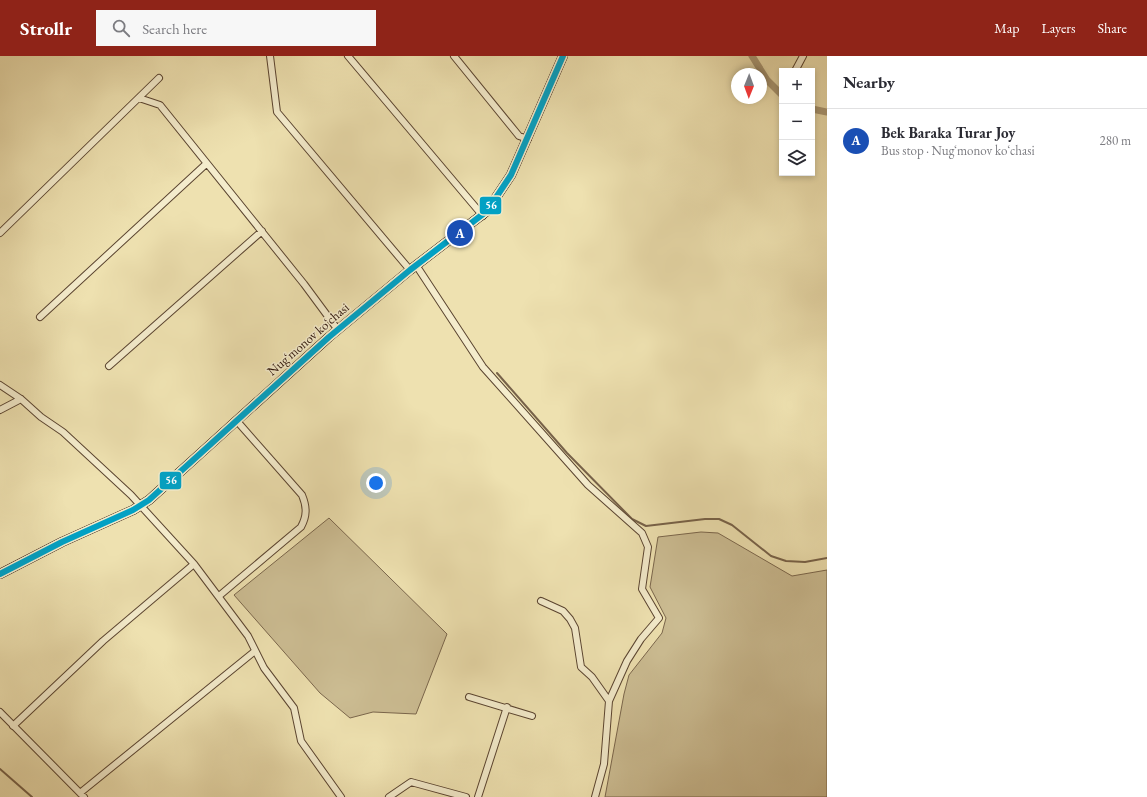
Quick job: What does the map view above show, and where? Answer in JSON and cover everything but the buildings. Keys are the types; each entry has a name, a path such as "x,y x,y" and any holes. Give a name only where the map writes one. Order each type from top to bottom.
{"main road":[{"name":"Nugʻmonov koʻchasi","path":"0,574 141,506 338,330 413,268 483,216 507,183 528,139 563,56"}],"street":[{"path":"270,56 277,112 413,268 483,367 588,485 637,527 647,540 648,554 642,589 659,618 641,639 627,661 609,701 604,764 595,797"},
{"path":"348,56 483,216"},
{"path":"454,56 519,136 528,139"},
{"path":"797,68 803,56"},
{"path":"0,234 159,78"},
{"path":"139,98 160,105 206,164 262,231 338,330"},
{"path":"40,317 206,164"},
{"path":"109,366 262,231"},
{"path":"0,385 22,399 41,417 64,432 141,506 194,564 248,636 264,668 294,708 301,741 341,797"},
{"path":"0,410 22,399"},
{"path":"218,596 301,527 305,520 306,513 306,504 302,495 236,420"},
{"path":"13,726 103,640 194,564"},
{"path":"541,601 563,611 570,619 575,628 580,667 592,677 609,701"},
{"path":"0,712 82,795 255,651"},
{"path":"470,697 507,707 532,716"},
{"path":"478,797 507,707"},
{"path":"389,797 411,782 466,797"}],"shaded area":[{"path":"329,518 447,634 416,714 373,712 350,718 320,693 234,595"},
{"path":"701,532 718,533 792,576 827,570 827,797 605,797 624,694 629,675 662,633 666,618 650,587 658,537"}],"waterway":[{"path":"752,56 767,80 779,92"},
{"path":"815,110 827,112"},
{"path":"497,373 567,453 632,519 646,526 705,519 719,519 732,525 771,556 786,561 805,562 827,558"},
{"path":"0,769 32,797"}],"transit line":[{"name":"56","path":"0,574 62,542 133,510 149,500 329,337 410,270 487,211 511,175 563,56"}],"place":[{"name":"Bek Baraka Turar Joy","path":"460,233"}]}
